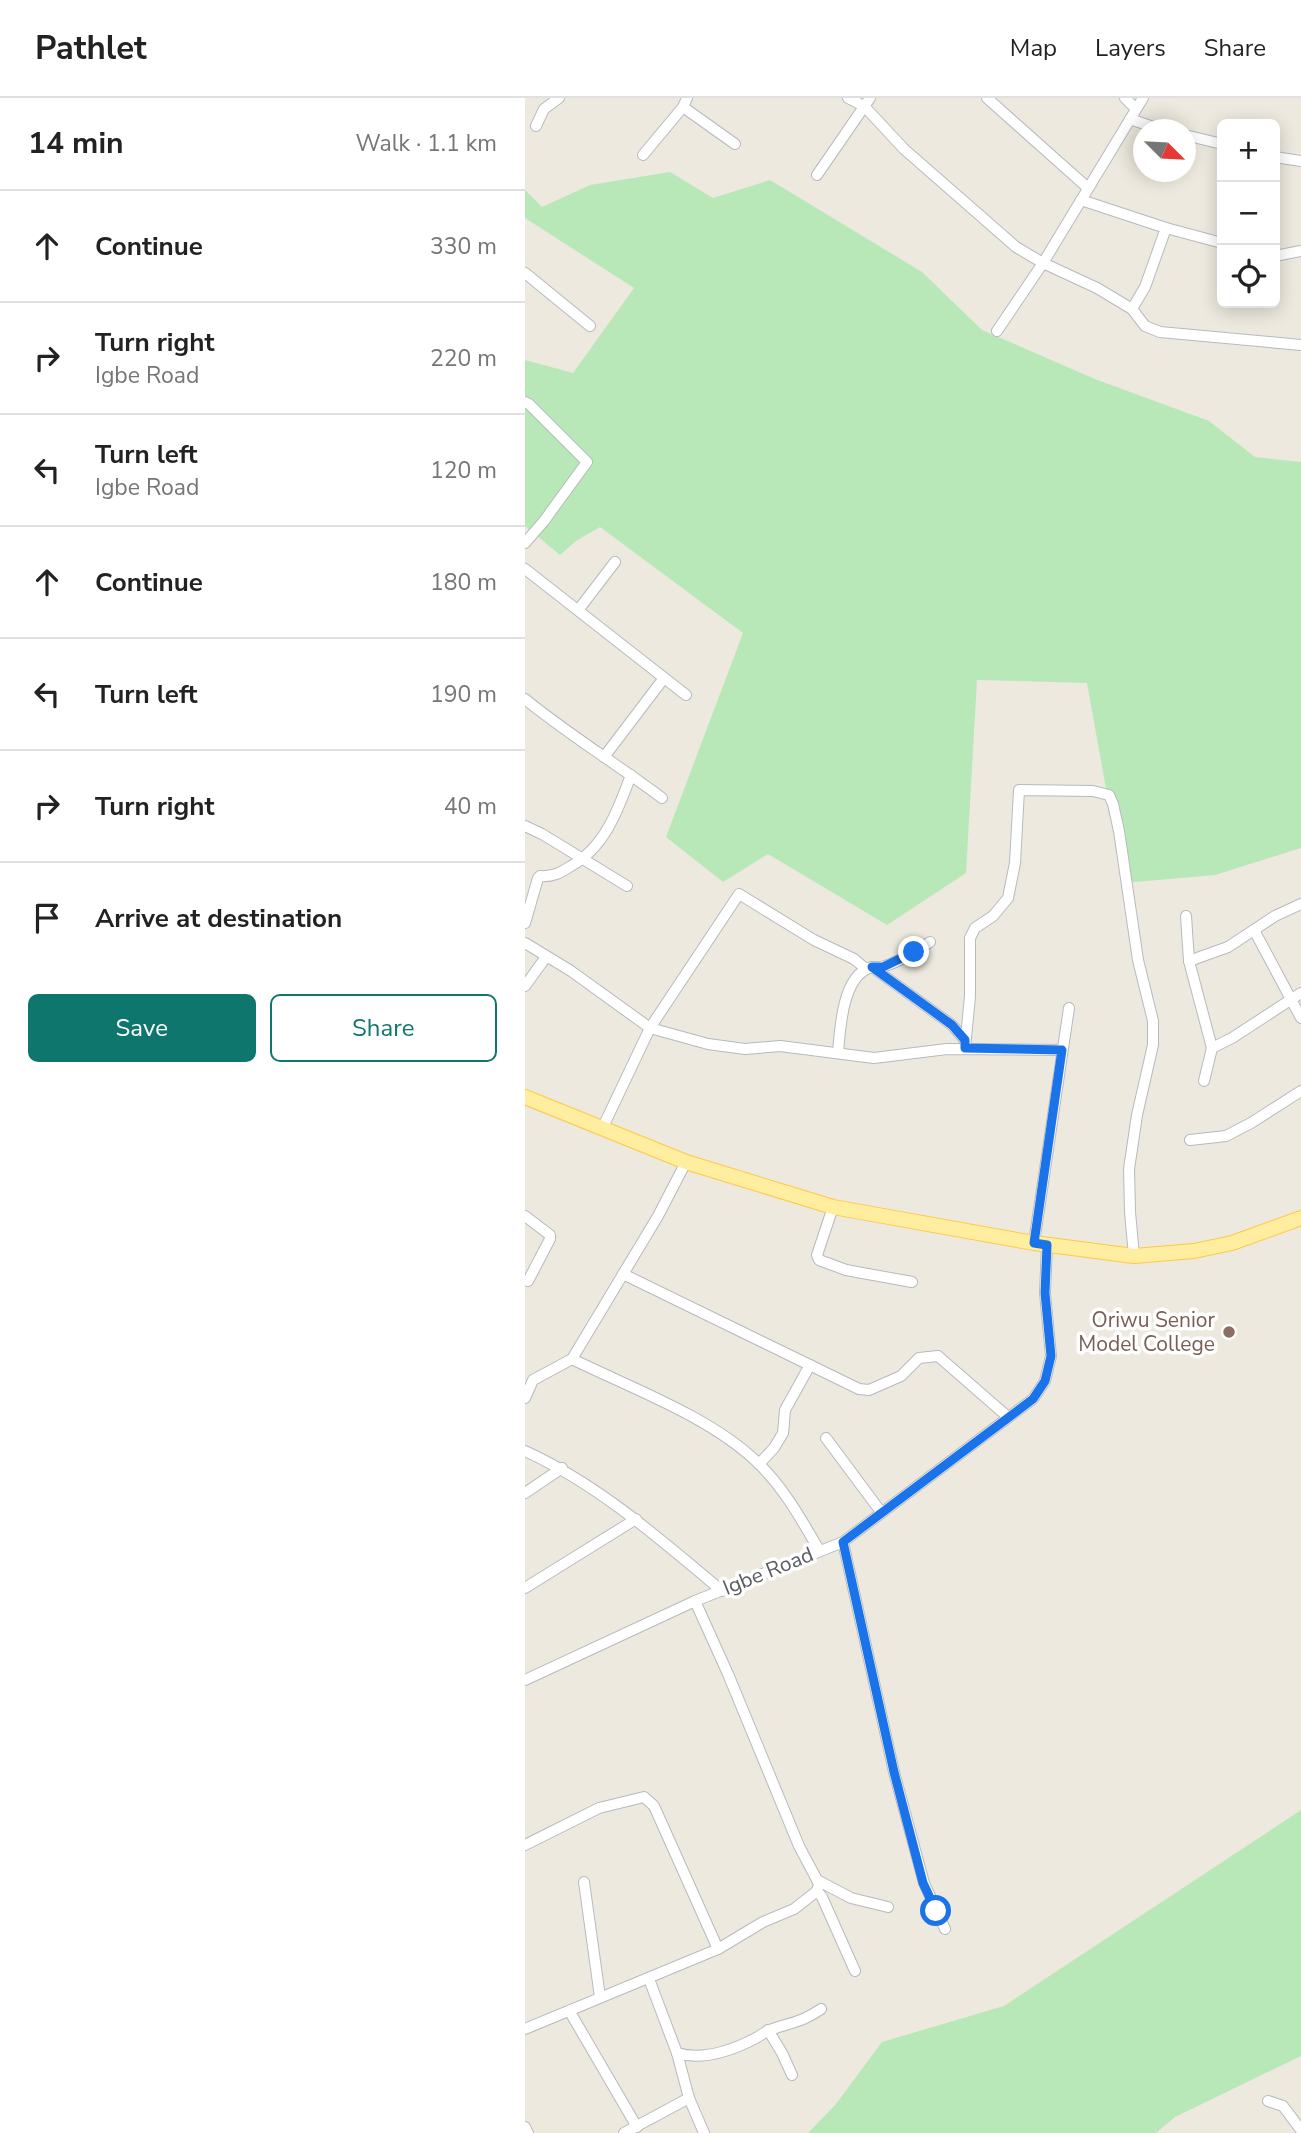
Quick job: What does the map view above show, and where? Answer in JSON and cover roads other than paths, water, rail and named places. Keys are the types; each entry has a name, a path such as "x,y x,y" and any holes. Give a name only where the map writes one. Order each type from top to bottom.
{"main road":[{"path":"525,1097 686,1161 833,1207 1041,1244 1134,1256 1195,1251 1261,1233 1301,1218"}],"street":[{"path":"536,126 544,109 558,98"},
{"path":"848,98 867,102 904,149 1016,247 1132,309 1146,326 1160,332 1301,345"},
{"path":"987,98 1088,188"},
{"path":"1125,98 1133,114 1142,119"},
{"path":"997,331 1043,263 1143,98"},
{"path":"817,175 867,102"},
{"path":"643,155 685,103 728,141 735,144"},
{"path":"1196,138 1217,143"},
{"path":"1280,158 1301,161"},
{"path":"1081,200 1217,242"},
{"path":"1132,309 1145,287 1166,228"},
{"path":"1280,255 1301,251"},
{"path":"525,273 590,326"},
{"path":"525,402 587,462 544,521 525,542"},
{"path":"579,609 615,562"},
{"path":"525,569 686,695"},
{"path":"604,757 664,678"},
{"path":"525,699 558,727 662,798"},
{"path":"525,923 537,878 553,876 584,859 604,837 631,775"},
{"path":"965,1044 970,996 970,938 975,928 993,916 1008,898 1016,863 1019,790 1093,791 1109,795 1119,831 1138,960 1153,1021 1153,1045 1137,1115 1129,1169 1134,1256"},
{"path":"526,829 543,834 627,886"},
{"path":"602,1129 650,1028 739,894 814,940 869,968 952,1025 965,1044"},
{"path":"1189,961 1229,947 1275,916 1301,904"},
{"path":"1186,916 1189,961 1212,1048 1204,1081"},
{"path":"1254,930 1296,996 1301,1018"},
{"path":"838,1053 846,996 869,968 883,967 930,942"},
{"path":"525,943 571,971 650,1028 726,1047 780,1046 874,1058 965,1044 1062,1050"},
{"path":"525,986 546,957"},
{"path":"1212,1048 1296,996"},
{"name":"Igbe Road","path":"525,1681 695,1601 843,1542 1033,1399 1050,1368 1041,1244 1069,1008"},
{"path":"1190,1140 1226,1136 1301,1091"},
{"path":"525,1398 529,1377 572,1359 658,1216 686,1161"},
{"path":"833,1207 817,1255 819,1260 846,1270 912,1282"},
{"path":"525,1216 550,1235 528,1281"},
{"path":"623,1274 854,1387 869,1390 901,1376 919,1358 938,1356 1008,1417"},
{"path":"572,1359 691,1416 742,1448 787,1496 818,1550"},
{"path":"759,1464 783,1433 785,1410 810,1365"},
{"path":"826,1438 881,1512"},
{"path":"525,1451 562,1468 636,1519 722,1591"},
{"path":"525,1493 562,1468"},
{"path":"525,1588 636,1519"},
{"path":"843,1542 894,1772 923,1883 945,1929"},
{"path":"695,1601 855,1971"},
{"path":"525,1845 600,1808 644,1797 654,1806 718,1949"},
{"path":"584,1882 600,1997"},
{"path":"817,1885 851,1898 888,1907"},
{"path":"525,2029 718,1949 763,1922 794,1909 817,1885"},
{"path":"649,1979 677,2053 689,2098 704,2133"},
{"path":"677,2053 688,2057 704,2056 736,2047 768,2030 803,2021 821,2010"},
{"path":"570,2012 637,2127"},
{"path":"768,2030 792,2075"},
{"path":"624,2133 689,2098"},
{"path":"1268,2101 1283,2106 1301,2130"},
{"path":"525,2127 528,2133"}],"place":[{"name":"Oriwu Senior Model College","path":"1229,1332"}]}
